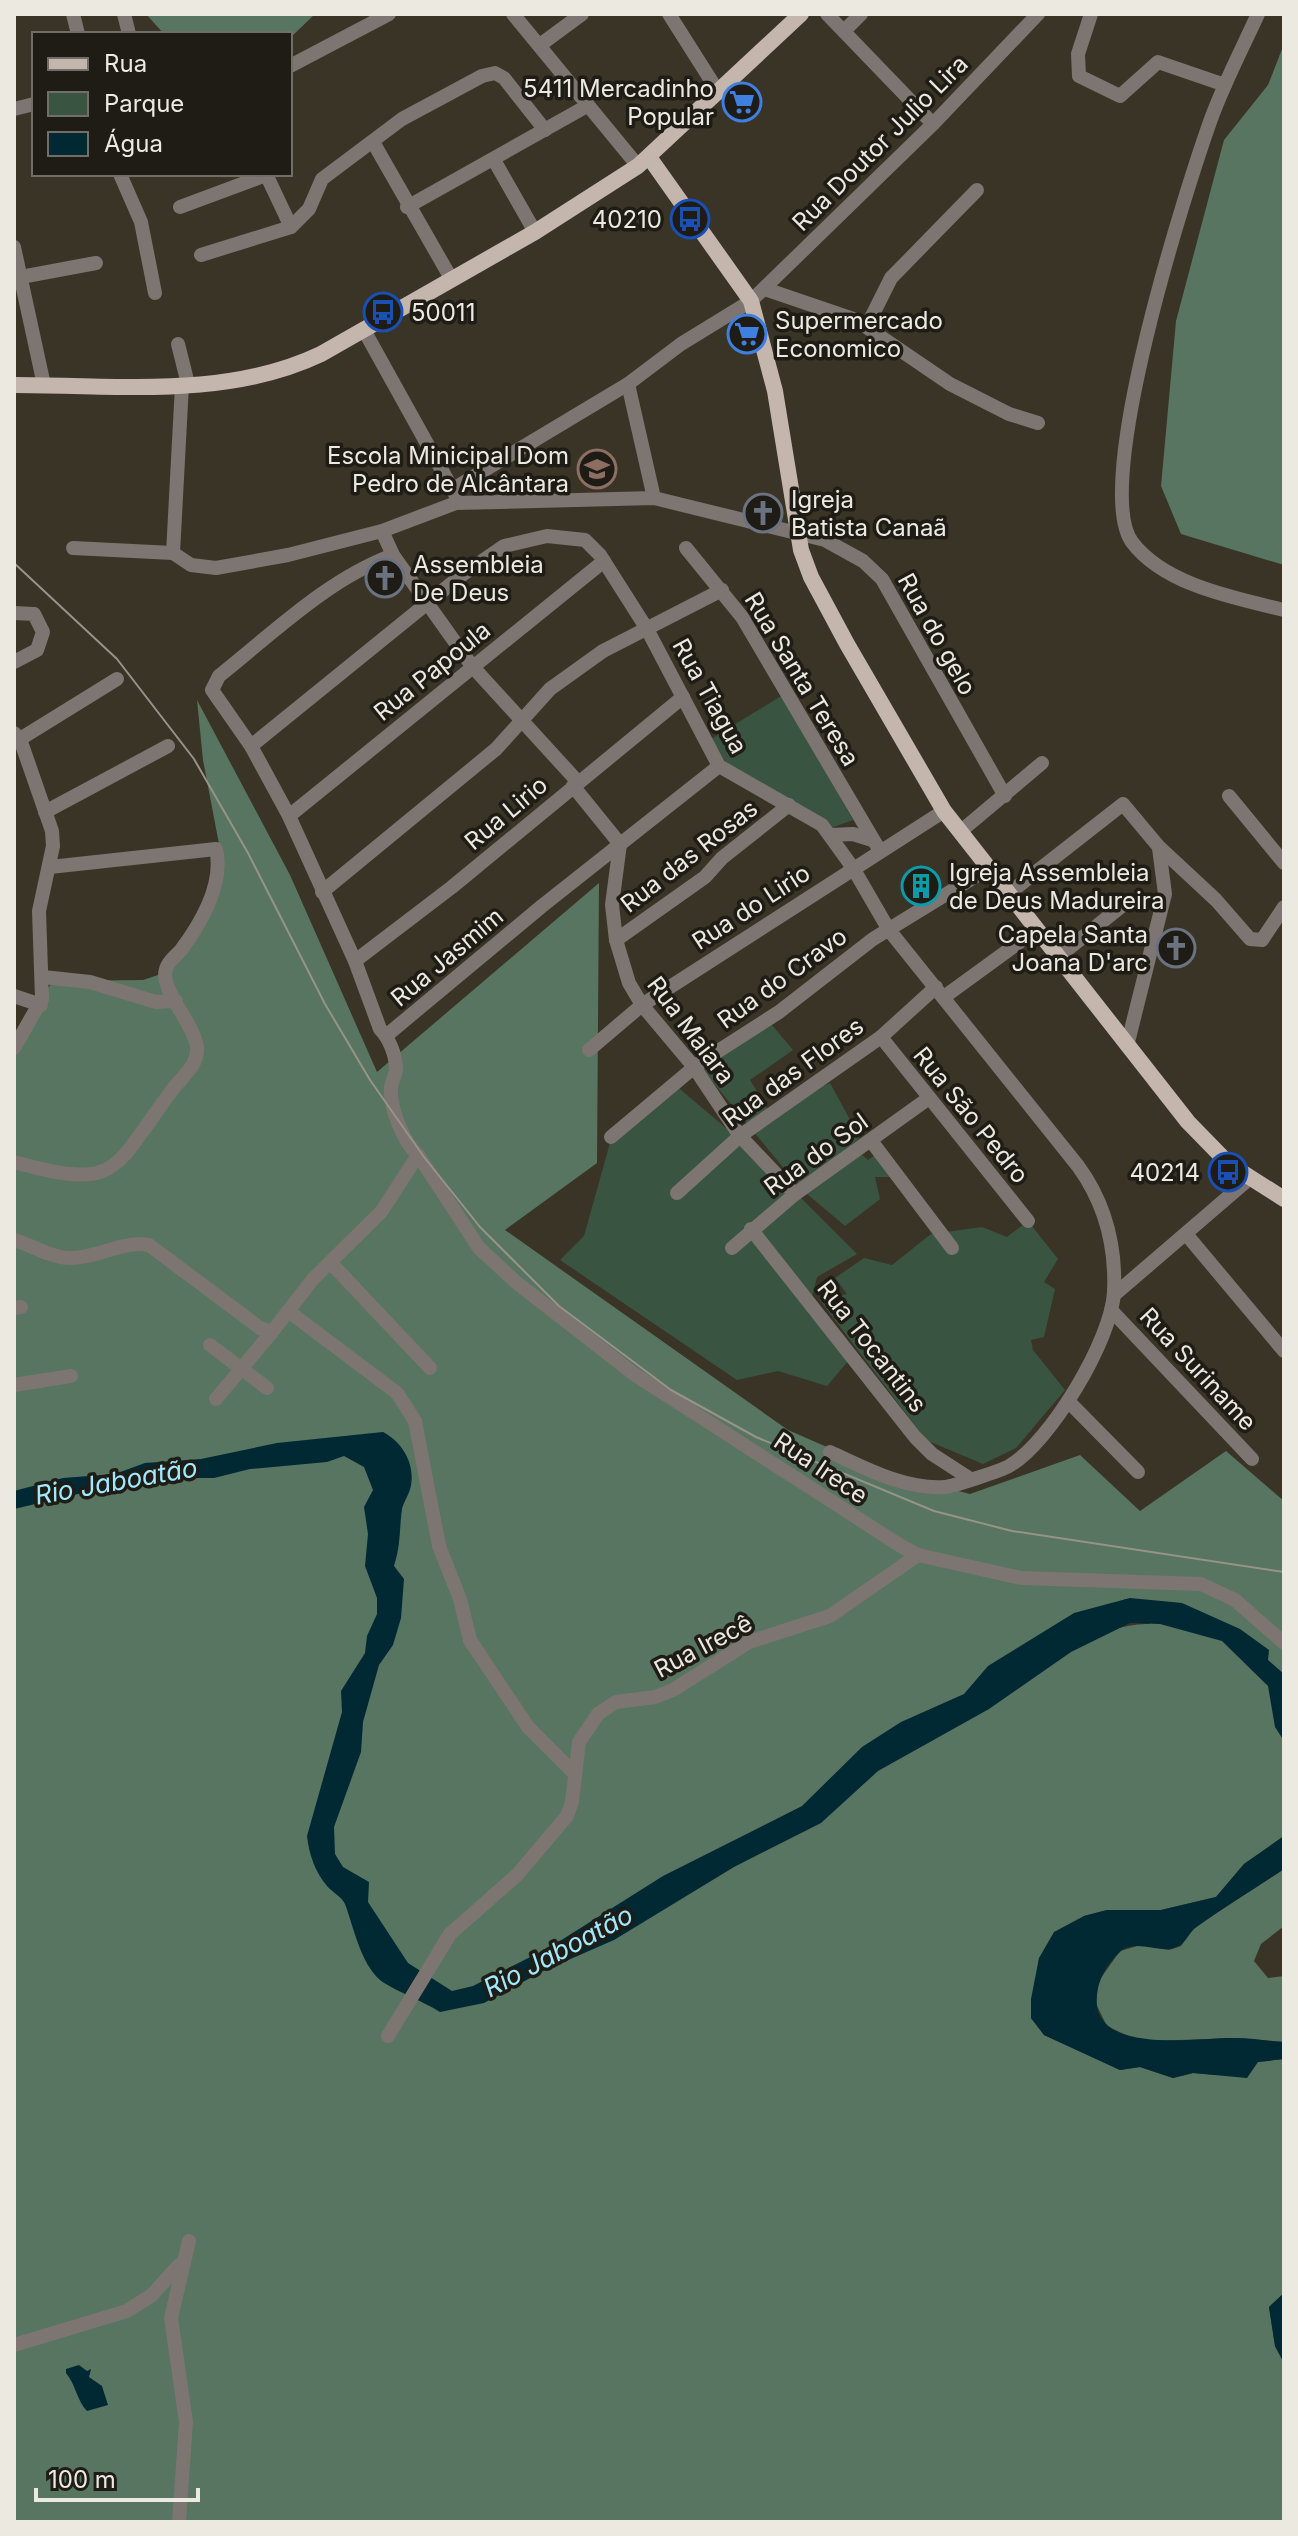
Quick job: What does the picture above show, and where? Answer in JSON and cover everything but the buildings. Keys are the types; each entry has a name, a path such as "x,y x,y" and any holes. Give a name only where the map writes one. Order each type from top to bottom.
{"main road":[{"path":"14,385 238,381 271,375 365,332 535,232 643,161 801,14"},
{"path":"643,161 751,301 775,391 797,533 805,562 944,811 1188,1122 1249,1179 1284,1199"}],"street":[{"path":"292,65 389,14"},
{"path":"513,14 587,106 643,161"},
{"path":"540,45 582,14"},
{"path":"669,14 719,93"},
{"path":"827,14 933,124"},
{"path":"844,31 861,14"},
{"name":"Rua Doutor Julio Lira","path":"455,496 628,384 681,344 751,301 933,124 1038,14"},
{"path":"1091,14 1078,54 1079,76 1120,96 1158,62 1225,85"},
{"path":"1258,14 1225,85 1188,183 1168,253 1122,465 1121,508 1131,540 1163,570 1284,610"},
{"path":"201,255 291,227 309,209 322,179 415,111 482,76 495,73 504,78 545,130"},
{"path":"407,207 587,106"},
{"path":"373,142 407,207 452,280"},
{"path":"494,160 535,232"},
{"path":"121,176 141,222 155,293"},
{"path":"180,207 263,176"},
{"path":"266,176 291,227"},
{"path":"867,326 891,278 977,190"},
{"path":"14,247 44,385"},
{"path":"21,277 96,263"},
{"path":"765,289 867,326 913,362 950,384 1009,414 1038,423"},
{"path":"73,548 173,553 191,565 216,568 288,555 382,531 455,496 365,332"},
{"path":"173,553 185,384 178,344"},
{"path":"628,384 654,498"},
{"name":"Rua do gelo","path":"455,496 654,498 797,533 847,551 882,579 1005,796"},
{"path":"382,531 393,555 472,666 576,784 620,844"},
{"name":"Rua Tiagua","path":"251,746 480,562 518,540 575,537 593,545 647,629 719,766 812,817 830,835 889,930 1095,1191 1107,1224 1113,1302"},
{"name":"Rua Santa Teresa","path":"686,548 722,590 793,701 876,845"},
{"name":"Rua Jasmim","path":"393,555 373,562 334,585 211,686 220,705 251,746 289,816 355,961 375,1016 387,1035 719,766"},
{"name":"Rua Papoula","path":"289,816 604,561"},
{"path":"322,892 447,792 522,722 550,689 603,651 722,590"},
{"path":"14,662 37,650 42,640 43,625 22,612"},
{"path":"14,1048 41,1005 43,977 39,911 53,846 45,812 17,736 117,679"},
{"name":"Rua Lirio","path":"355,961 452,887 683,697"},
{"path":"45,812 168,746"},
{"path":"961,831 1042,763"},
{"path":"1229,796 1284,863"},
{"path":"1008,894 1123,804 1159,847 1209,894 1250,939 1258,942 1284,907"},
{"name":"Rua das Rosas","path":"616,940 705,877 722,858 789,805"},
{"name":"Rua do Lirio","path":"589,1050 642,1005 853,868 876,845 944,811"},
{"path":"830,835 853,834 876,845"},
{"name":"Rua Maiara","path":"620,844 612,905 616,940 629,983 642,1005 694,1067 740,1136 795,1194"},
{"path":"1127,1046 1165,894 1159,847"},
{"path":"14,1162 79,1177 103,1171 127,1155 195,1061 195,1037 165,981 165,971 189,937 217,881 216,849 50,867"},
{"name":"Rua do Cravo","path":"611,1137 694,1067 779,1012 889,930 989,868"},
{"path":"1058,957 1123,905"},
{"name":"Rua das Flores","path":"677,1193 740,1136 940,992 1036,930"},
{"path":"43,977 90,982 156,1002 176,1001"},
{"path":"14,996 41,1005"},
{"name":"Rua Irece","path":"387,1035 397,1069 391,1087 392,1099 408,1146 418,1155 479,1248 517,1283 634,1374 686,1410 733,1440 767,1456 918,1555 1021,1578 1201,1584 1235,1600 1284,1643"},
{"name":"Rua São Pedro","path":"881,1037 1028,1221"},
{"name":"Rua do Sol","path":"732,1248 795,1194 872,1142 929,1098"},
{"path":"872,1142 952,1248"},
{"path":"216,1399 330,1262 381,1212 418,1155"},
{"path":"830,1452 880,1474 933,1488 950,1487 1008,1467 1027,1450 1068,1401 1086,1372 1113,1302 1249,1179"},
{"name":"Rua Tocantins","path":"751,1229 915,1437 932,1454 969,1478"},
{"path":"1186,1234 1284,1351"},
{"path":"14,1240 68,1258 103,1255 126,1244 149,1245 260,1328 272,1332"},
{"path":"330,1262 430,1368"},
{"name":"Rua Suriname","path":"1113,1302 1252,1459"},
{"path":"288,1311 397,1393 415,1421 439,1546 460,1599 470,1640 528,1727 575,1774"},
{"path":"210,1345 242,1366 267,1388"},
{"path":"14,1385 71,1376"},
{"path":"1068,1401 1138,1472"},
{"name":"Rua Irecê","path":"388,2036 450,1934 517,1875 556,1831 572,1802 579,1742 591,1721 606,1706 673,1690 749,1642 822,1620 861,1597 918,1555"},
{"path":"179,2522 186,2422 171,2318 181,2262 189,2241"},
{"path":"14,2345 127,2311 152,2295 181,2262"}],"green space":[{"path":"146,14 315,14 292,36 292,32 162,32"},
{"path":"1284,44 1284,565 1181,534 1161,486 1176,321 1224,140 1268,85"},
{"path":"783,695 853,820 831,828 728,766 711,739"},
{"path":"197,700 290,875 377,1072 599,883 597,1163 505,1230 788,1430 882,1471 970,1494 1080,1455 1140,1511 1226,1451 1284,1501 1284,1836 1244,1864 1216,1897 1161,1910 1107,1910 1084,1916 1039,1958 1031,2018 1044,2035 1120,2070 1140,2067 1173,2078 1193,2073 1217,2075 1258,2062 1284,2059 1284,2293 1269,2307 1275,2346 1284,2363 1284,2522 14,2522 14,1039 53,981 143,980 170,971 223,865 203,760","holes":["1125,1599 1150,1624 1129,1626 1087,1642 989,1708"]},
{"path":"772,1025 793,1050 750,1080 768,1110 830,1083 860,1138 851,1145 868,1160 879,1152 890,1177 875,1177 880,1199 845,1226 800,1188 698,1064"},
{"path":"674,1084 759,1156 857,1254 817,1277 808,1313 849,1360 827,1386 778,1371 737,1380 560,1260 584,1236 610,1143"},
{"path":"1028,1221 1058,1259 1044,1282 1055,1289 1044,1337 1031,1340 1033,1350 1065,1390 1016,1448 983,1464 926,1440 819,1299 847,1294 835,1278 864,1258 892,1265 931,1234 982,1227 1007,1237"},
{"path":"1284,1869 1284,1926 1261,1944 1254,1961 1268,1978 1284,1976 1284,2042 1235,2038 1152,2041 1130,2037 1107,2026 1096,2004 1098,1982 1120,1951 1141,1945 1169,1950 1181,1946 1195,1927"}],"water":[{"name":"Rio Jaboatão","path":"383,1432 406,1454 412,1477 402,1509 394,1566 404,1579 401,1618 393,1645 379,1665 363,1722 361,1752 334,1827 335,1854 343,1867 369,1882 368,1902 408,1963 452,1991 473,1986 552,1946 663,1876 802,1806 862,1747 901,1722 964,1694 988,1666 1074,1613 1130,1598 1182,1603 1240,1629 1269,1650 1268,1660 1284,1674 1284,1741 1275,1727 1268,1686 1222,1641 1160,1624 1130,1623 1071,1652 989,1709 878,1771 821,1823 734,1867 614,1940 543,1971 484,2003 440,2012 385,1984 373,1973 345,1904 316,1869 307,1836 342,1712 341,1691 365,1653 367,1636 377,1614 377,1598 365,1566 368,1534 364,1507 373,1490 364,1467 344,1456 327,1462 250,1469 214,1478 176,1478 99,1489 14,1509 14,1491 63,1478 115,1474 145,1463 201,1459 277,1443"},
{"path":"1284,1836 1284,1869 1195,1928 1177,1947 1125,1948 1107,1967 1097,1995 1099,2015 1111,2028 1128,2036 1284,2042 1284,2059 1258,2062 1247,2078 1193,2073 1173,2078 1140,2067 1120,2070 1044,2035 1031,2018 1031,1999 1039,1958 1054,1932 1084,1916 1107,1910 1161,1910 1216,1897 1244,1864"},
{"path":"1284,2293 1284,2363 1275,2346 1269,2307"},
{"path":"79,2365 87,2371 91,2369 89,2377 102,2386 108,2405 87,2411 84,2407 66,2373 66,2369"}],"tram line":[{"path":"14,563 117,659 194,759 248,853 325,1004 370,1080 424,1157 480,1227 559,1306 671,1390 756,1437 934,1511 1012,1531 1284,1572"}],"place":[{"name":"5411 Mercadinho Popular","path":"742,102"},
{"name":"40210","path":"690,219"},
{"name":"50011","path":"383,312"},
{"name":"Supermercado Economico","path":"747,334"},
{"name":"Escola Minicipal Dom Pedro de Alcântara","path":"597,469"},
{"name":"Igreja Batista Canaã","path":"763,513"},
{"name":"Assembleia De Deus","path":"385,578"},
{"name":"Igreja Assembleia de Deus Madureira","path":"921,886"},
{"name":"Capela Santa Joana D'arc","path":"1176,948"},
{"name":"40214","path":"1228,1172"}]}
